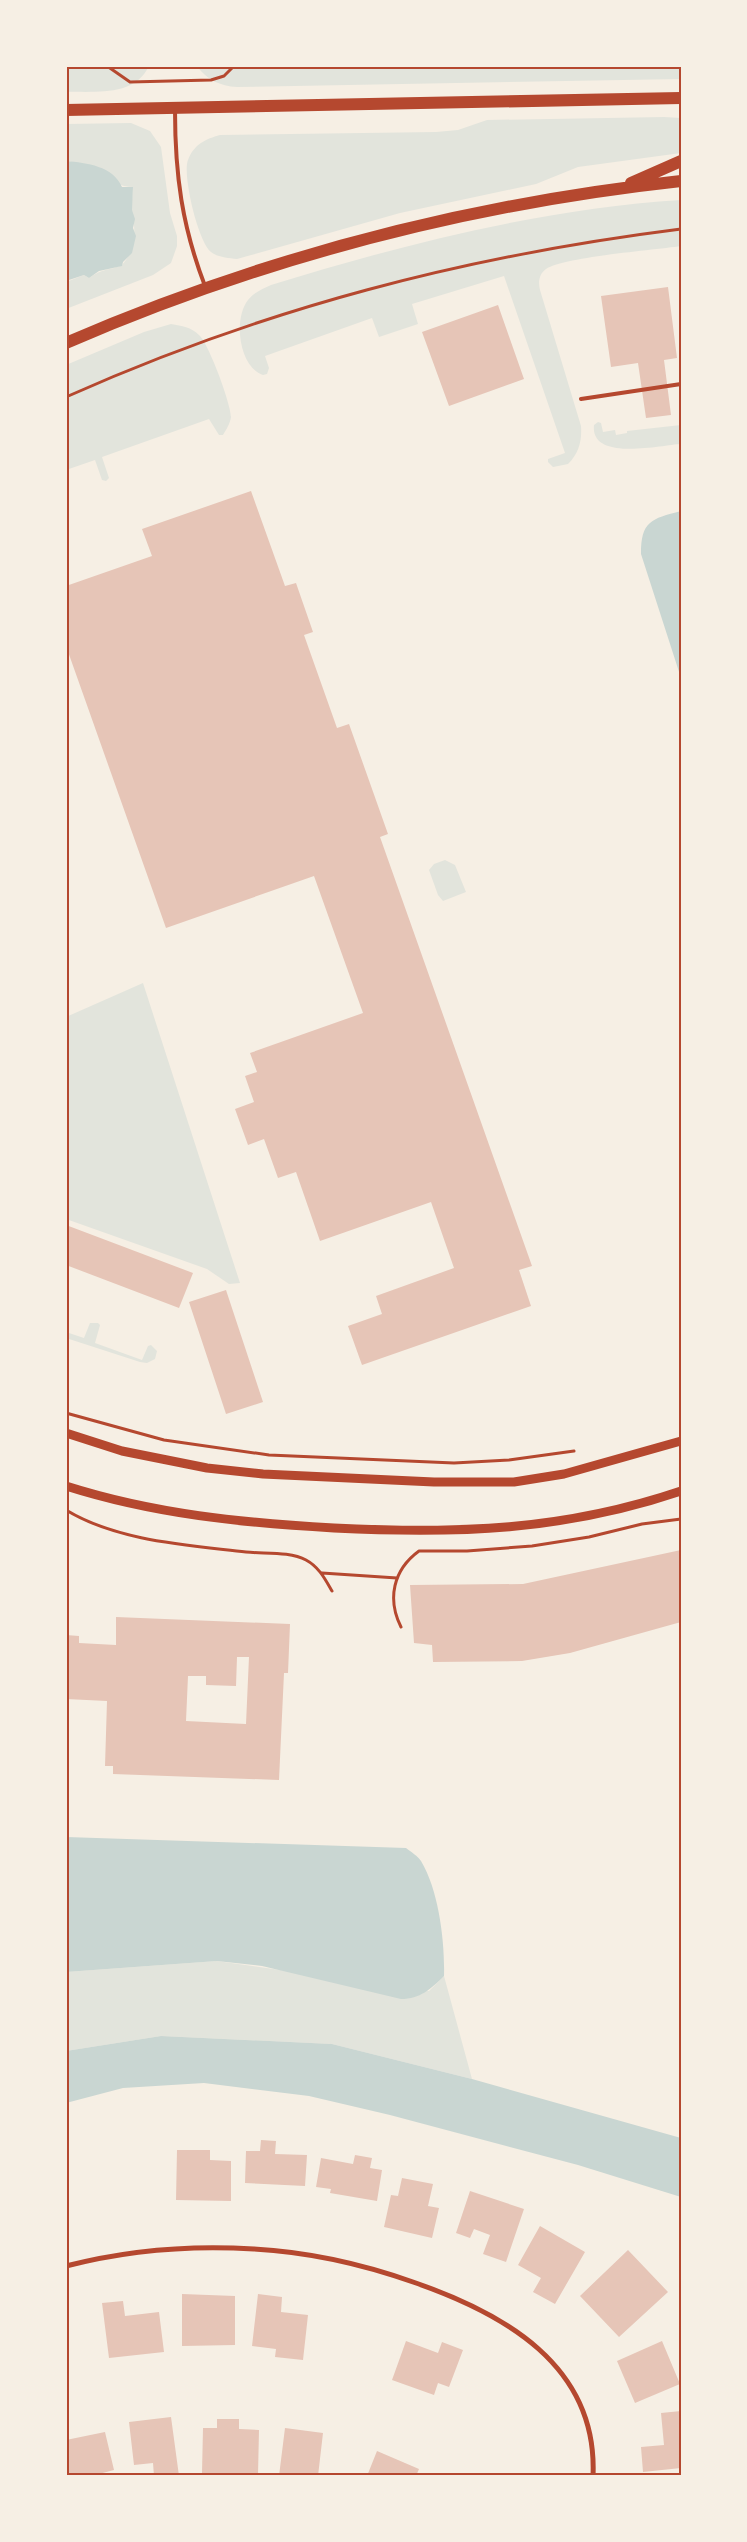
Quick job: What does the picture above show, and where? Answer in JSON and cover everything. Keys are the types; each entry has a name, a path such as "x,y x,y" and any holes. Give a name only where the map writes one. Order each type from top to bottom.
{"main road":[{"path":"66,110 681,98"},
{"path":"619,188 681,161"},
{"path":"66,343 206,288 323,250 406,228 519,204 619,188 681,181"}],"street":[{"path":"66,1433 122,1451 208,1468 272,1474 434,1482 514,1482 564,1474 681,1441"},
{"path":"66,1486 143,1507 234,1521 409,1531 488,1530 552,1523 619,1510 681,1492"},
{"path":"66,2266 128,2254 172,2249 255,2249 289,2252 350,2264 438,2290 478,2307 514,2328 548,2356 566,2380 582,2409 589,2430 594,2476"}],"lane":[{"path":"175,108 179,196 192,252 206,288"},
{"path":"581,399 681,384"}],"path":[{"path":"107,66 130,82 211,80 224,76 234,66"},
{"path":"66,397 125,371 222,334 336,298 476,262 582,242 681,229"},
{"path":"66,1413 164,1440 269,1455 454,1463 509,1460 574,1451"},
{"path":"66,1510 86,1522 104,1529 182,1544 293,1556 304,1559 322,1573 332,1592"},
{"path":"401,1627 394,1607 394,1586 404,1565 419,1552 467,1551 532,1546 589,1537 642,1524 681,1519"},
{"path":"322,1573 397,1578"}],"shaded area":[{"path":"66,66 149,66 142,76 124,88 101,92 66,92"},
{"path":"197,66 681,66 681,79 237,87 214,81"},
{"path":"681,118 681,153 578,167 536,184 400,213 237,259 216,255 206,246 196,222 189,193 187,168 191,154 201,143 220,135 436,132 458,130 487,120"},
{"path":"131,123 150,131 161,147 170,213 177,236 177,246 171,263 153,275 66,309 66,282 84,275 89,278 95,274 122,265 130,253 134,240 134,226 132,208 133,187 108,180 84,166 66,161 66,124"},
{"path":"66,161 82,163 106,170 118,180 122,187 133,187 132,210 135,219 133,228 136,236 132,253 123,262 122,266 99,271 89,278 84,275 66,281"},
{"path":"681,200 681,246 610,254 571,261 546,269 540,276 540,290 581,426 579,446 575,456 568,464 553,467 548,462 548,459 565,453 504,276 412,304 418,324 379,337 372,318 265,356 269,368 267,374 263,375 255,370 248,363 244,353 240,330 243,308 253,295 271,285 422,242 473,230 577,211"},
{"path":"171,324 186,327 196,332 208,350 219,374 230,410 231,417 223,435 219,435 209,419 102,457 109,478 106,481 102,480 95,460 66,470 66,365 144,332"},
{"path":"598,422 601,423 603,432 615,430 616,435 627,433 627,431 681,425 681,444 628,449 614,448 603,444 596,436 594,425"},
{"path":"681,511 681,678 641,554 641,543 646,528 655,519"},
{"path":"445,860 455,865 466,892 443,901 438,895 429,870 434,864"},
{"path":"143,983 240,1283 229,1284 207,1269 66,1219 66,1017"},
{"path":"90,1323 98,1323 100,1325 95,1343 142,1360 148,1346 151,1345 157,1351 155,1359 147,1363 140,1362 66,1338 66,1332 84,1338"},
{"path":"66,1837 406,1848 421,1861 432,1887 440,1917 444,1976 420,1995 401,1999 262,1966 217,1961 66,1972"},
{"path":"217,1961 429,1991 444,1976 472,2079 332,2044 161,2036 66,2051 66,1972"},
{"path":"161,2036 332,2044 472,2079 681,2138 681,2197 578,2165 390,2115 309,2096 204,2083 123,2088 66,2103 66,2051"}],"building":[{"path":"668,287 677,358 664,360 671,415 646,418 638,363 611,367 601,296"},
{"path":"498,305 524,379 449,406 422,332"},
{"path":"251,491 285,586 296,583 313,632 304,635 337,728 349,724 388,834 380,837 532,1266 519,1270 531,1306 362,1365 348,1326 382,1314 376,1296 454,1268 431,1202 320,1241 296,1172 278,1178 264,1139 248,1145 235,1109 254,1102 245,1076 257,1072 250,1053 363,1013 314,876 166,928 66,646 66,586 152,556 142,529"},
{"path":"66,1225 193,1273 179,1308 66,1265"},
{"path":"226,1290 263,1402 226,1414 189,1302"},
{"path":"681,1550 681,1622 570,1653 522,1661 433,1662 432,1645 414,1643 410,1585 523,1584"},
{"path":"116,1617 290,1624 288,1673 284,1673 279,1780 113,1774 113,1766 105,1766 107,1701 66,1699 66,1635 79,1636 79,1643 116,1645","holes":["237,1657 249,1657 246,1724 186,1721 188,1676 206,1676 206,1685 236,1686"]},
{"path":"261,2140 276,2141 275,2154 307,2155 305,2186 245,2183 246,2151 260,2151"},
{"path":"177,2150 210,2150 210,2160 231,2161 231,2201 176,2200"},
{"path":"355,2155 372,2158 370,2168 382,2170 377,2201 330,2193 331,2189 316,2187 321,2158 353,2164"},
{"path":"402,2178 433,2184 428,2206 439,2208 432,2238 384,2227 391,2195 398,2196"},
{"path":"470,2191 524,2209 506,2262 483,2254 490,2235 474,2229 470,2238 456,2233"},
{"path":"540,2226 585,2252 555,2304 533,2292 541,2278 518,2265"},
{"path":"628,2250 668,2292 619,2337 580,2296"},
{"path":"182,2294 235,2296 235,2345 182,2346"},
{"path":"258,2294 282,2297 281,2312 308,2315 303,2360 275,2357 276,2349 252,2346"},
{"path":"123,2301 125,2316 159,2312 164,2352 109,2358 102,2303"},
{"path":"406,2341 438,2353 442,2342 463,2350 449,2387 438,2383 434,2395 392,2380"},
{"path":"662,2341 680,2384 635,2403 617,2361"},
{"path":"681,2411 681,2468 643,2472 641,2447 664,2445 661,2413"},
{"path":"171,2417 179,2476 154,2476 153,2463 134,2465 129,2422"},
{"path":"217,2419 239,2419 239,2429 259,2430 258,2475 202,2473 203,2428 217,2428"},
{"path":"285,2428 323,2433 318,2476 279,2476"},
{"path":"105,2432 114,2470 91,2476 66,2476 66,2440"},
{"path":"377,2451 419,2469 416,2476 367,2476"}]}
